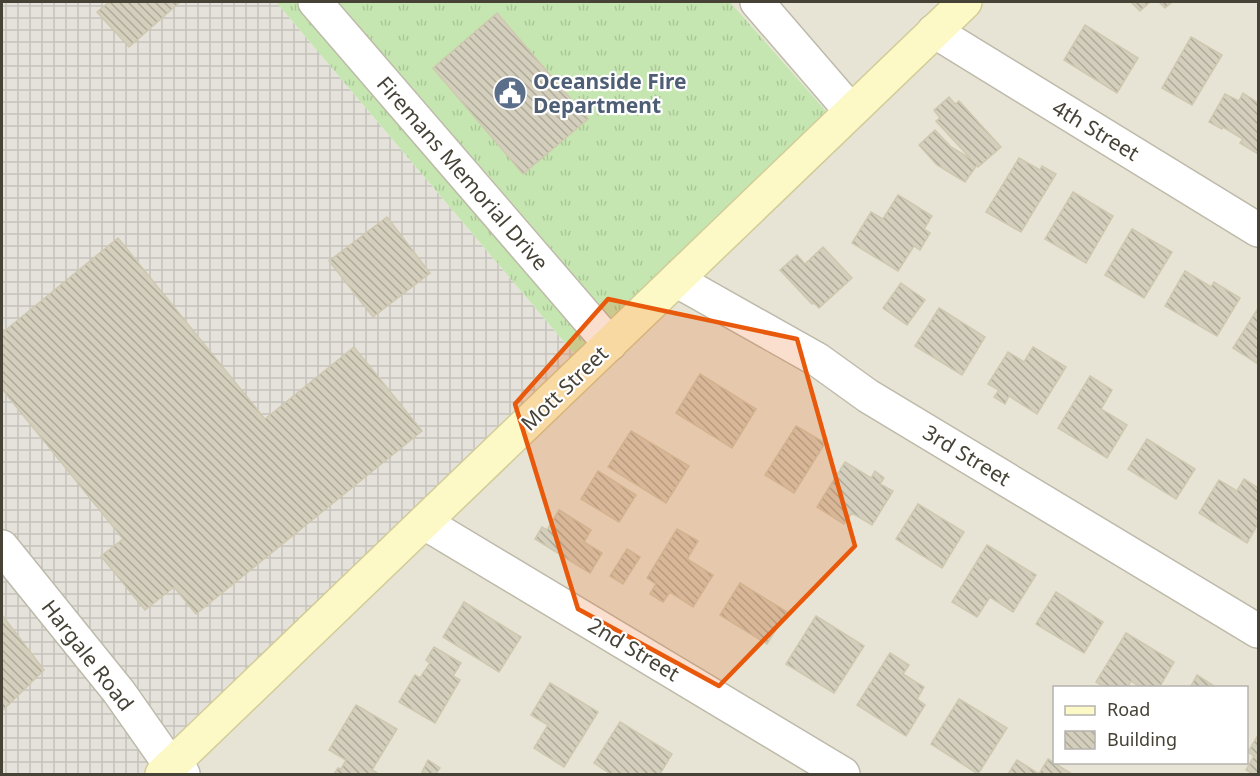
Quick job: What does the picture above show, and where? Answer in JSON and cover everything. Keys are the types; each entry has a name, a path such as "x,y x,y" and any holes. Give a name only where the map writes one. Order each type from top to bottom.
{"main road":[{"name":"Mott Street","path":"172,772 425,523 965,2"}],"street":[{"name":"Firemans Memorial Drive","path":"315,2 610,344"},
{"path":"757,2 851,111"},
{"name":"4th Street","path":"934,31 1258,230"},
{"name":"3rd Street","path":"676,280 818,360 868,396 1258,631"},
{"name":"2nd Street","path":"425,523 843,774"},
{"name":"Hargale Road","path":"2,547 119,692 172,772"}],"highlighted area":[{"path":"608,299 797,339 855,546 719,686 578,609 515,404"}],"shaded area":[{"path":"2,2 276,2 582,363 158,774 2,774"},
{"path":"730,2 940,2 945,10 954,2 1258,2 1258,774 158,774 833,119"}],"green space":[{"path":"276,2 730,2 833,119 582,363"}],"building":[{"path":"109,2 180,2 129,47 97,12"},
{"path":"1131,2 1150,2 1140,11"},
{"path":"1159,2 1172,2 1165,8"},
{"name":"Oceanside Fire Department","path":"497,13 588,119 523,174 433,68"},
{"path":"1085,25 1138,58 1117,93 1064,60"},
{"path":"1191,37 1222,55 1192,105 1162,88"},
{"path":"1243,93 1258,103 1258,154 1240,143 1243,139 1209,122 1225,94 1239,101"},
{"path":"949,97 955,104 959,101 1001,147 978,167 977,165 965,182 937,165 919,145 935,130 951,147 971,159 936,121 940,118 934,110"},
{"path":"1019,158 1040,170 1042,166 1056,174 1021,232 986,212"},
{"path":"1073,192 1113,216 1086,263 1045,239"},
{"path":"898,195 932,216 924,229 930,233 920,250 914,246 898,271 852,243 871,212 883,219"},
{"path":"387,217 430,273 373,317 329,261"},
{"path":"1132,229 1172,252 1144,298 1105,275"},
{"path":"118,238 265,419 354,347 422,431 196,614 174,587 145,610 101,556 123,539 2,389 2,333"},
{"path":"823,247 852,278 819,308 814,303 812,304 780,270 797,255 805,264"},
{"path":"1185,271 1211,287 1214,282 1240,298 1217,336 1165,306"},
{"path":"901,283 925,300 907,325 883,308"},
{"path":"939,308 985,337 962,375 915,346"},
{"path":"1258,311 1258,364 1233,348"},
{"path":"1033,347 1066,367 1037,414 1009,396 1005,404 994,397 999,390 988,384 1008,352 1024,362"},
{"path":"700,374 756,409 732,448 676,413"},
{"path":"1090,376 1112,390 1101,409 1127,425 1107,458 1058,428"},
{"path":"796,426 825,443 794,493 765,475"},
{"path":"631,431 689,466 666,503 608,467"},
{"path":"1147,439 1195,469 1176,499 1128,469"},
{"path":"845,462 871,478 875,471 884,478 880,484 893,491 872,525 852,513 844,524 817,507"},
{"path":"598,471 636,495 619,522 581,499"},
{"path":"1244,479 1258,488 1258,524 1247,543 1199,513 1219,480 1237,491"},
{"path":"918,504 964,532 942,568 896,539"},
{"path":"559,510 591,530 584,542 602,553 590,573 535,539 542,527 547,530"},
{"path":"677,529 698,541 687,559 713,575 693,607 670,592 663,602 650,594 656,584 647,578"},
{"path":"987,545 1036,575 1013,612 990,597 977,617 952,602"},
{"path":"627,549 640,557 623,584 610,576"},
{"path":"740,583 787,612 767,644 720,615"},
{"path":"1056,592 1103,622 1084,653 1036,624"},
{"path":"464,602 521,637 499,672 443,637"},
{"path":"2,615 44,670 2,711"},
{"path":"816,616 864,646 834,693 786,664"},
{"path":"1126,633 1174,662 1160,686 1139,686 1131,681 1128,686 1103,686 1096,682"},
{"path":"434,647 461,663 453,676 460,680 435,723 399,702 415,675 420,678 430,663 426,660"},
{"path":"890,653 909,665 903,674 924,687 917,699 925,705 906,736 857,705"},
{"path":"1197,675 1214,686 1191,686"},
{"path":"550,683 598,712 564,767 534,748 548,725 531,715"},
{"path":"959,699 1007,728 978,774 931,744"},
{"path":"356,705 397,729 372,770 379,774 334,774 338,768 341,769 346,760 329,750"},
{"path":"620,722 672,754 660,774 608,774 594,763"},
{"path":"1258,735 1258,774 1253,774 1246,770 1254,756 1248,752"},
{"path":"1048,759 1072,774 1039,774"},
{"path":"428,760 440,768 436,774 422,772"},
{"path":"1017,760 1039,774 1008,774"}],"place":[{"name":"Oceanside Fire Department","path":"510,93"}]}
